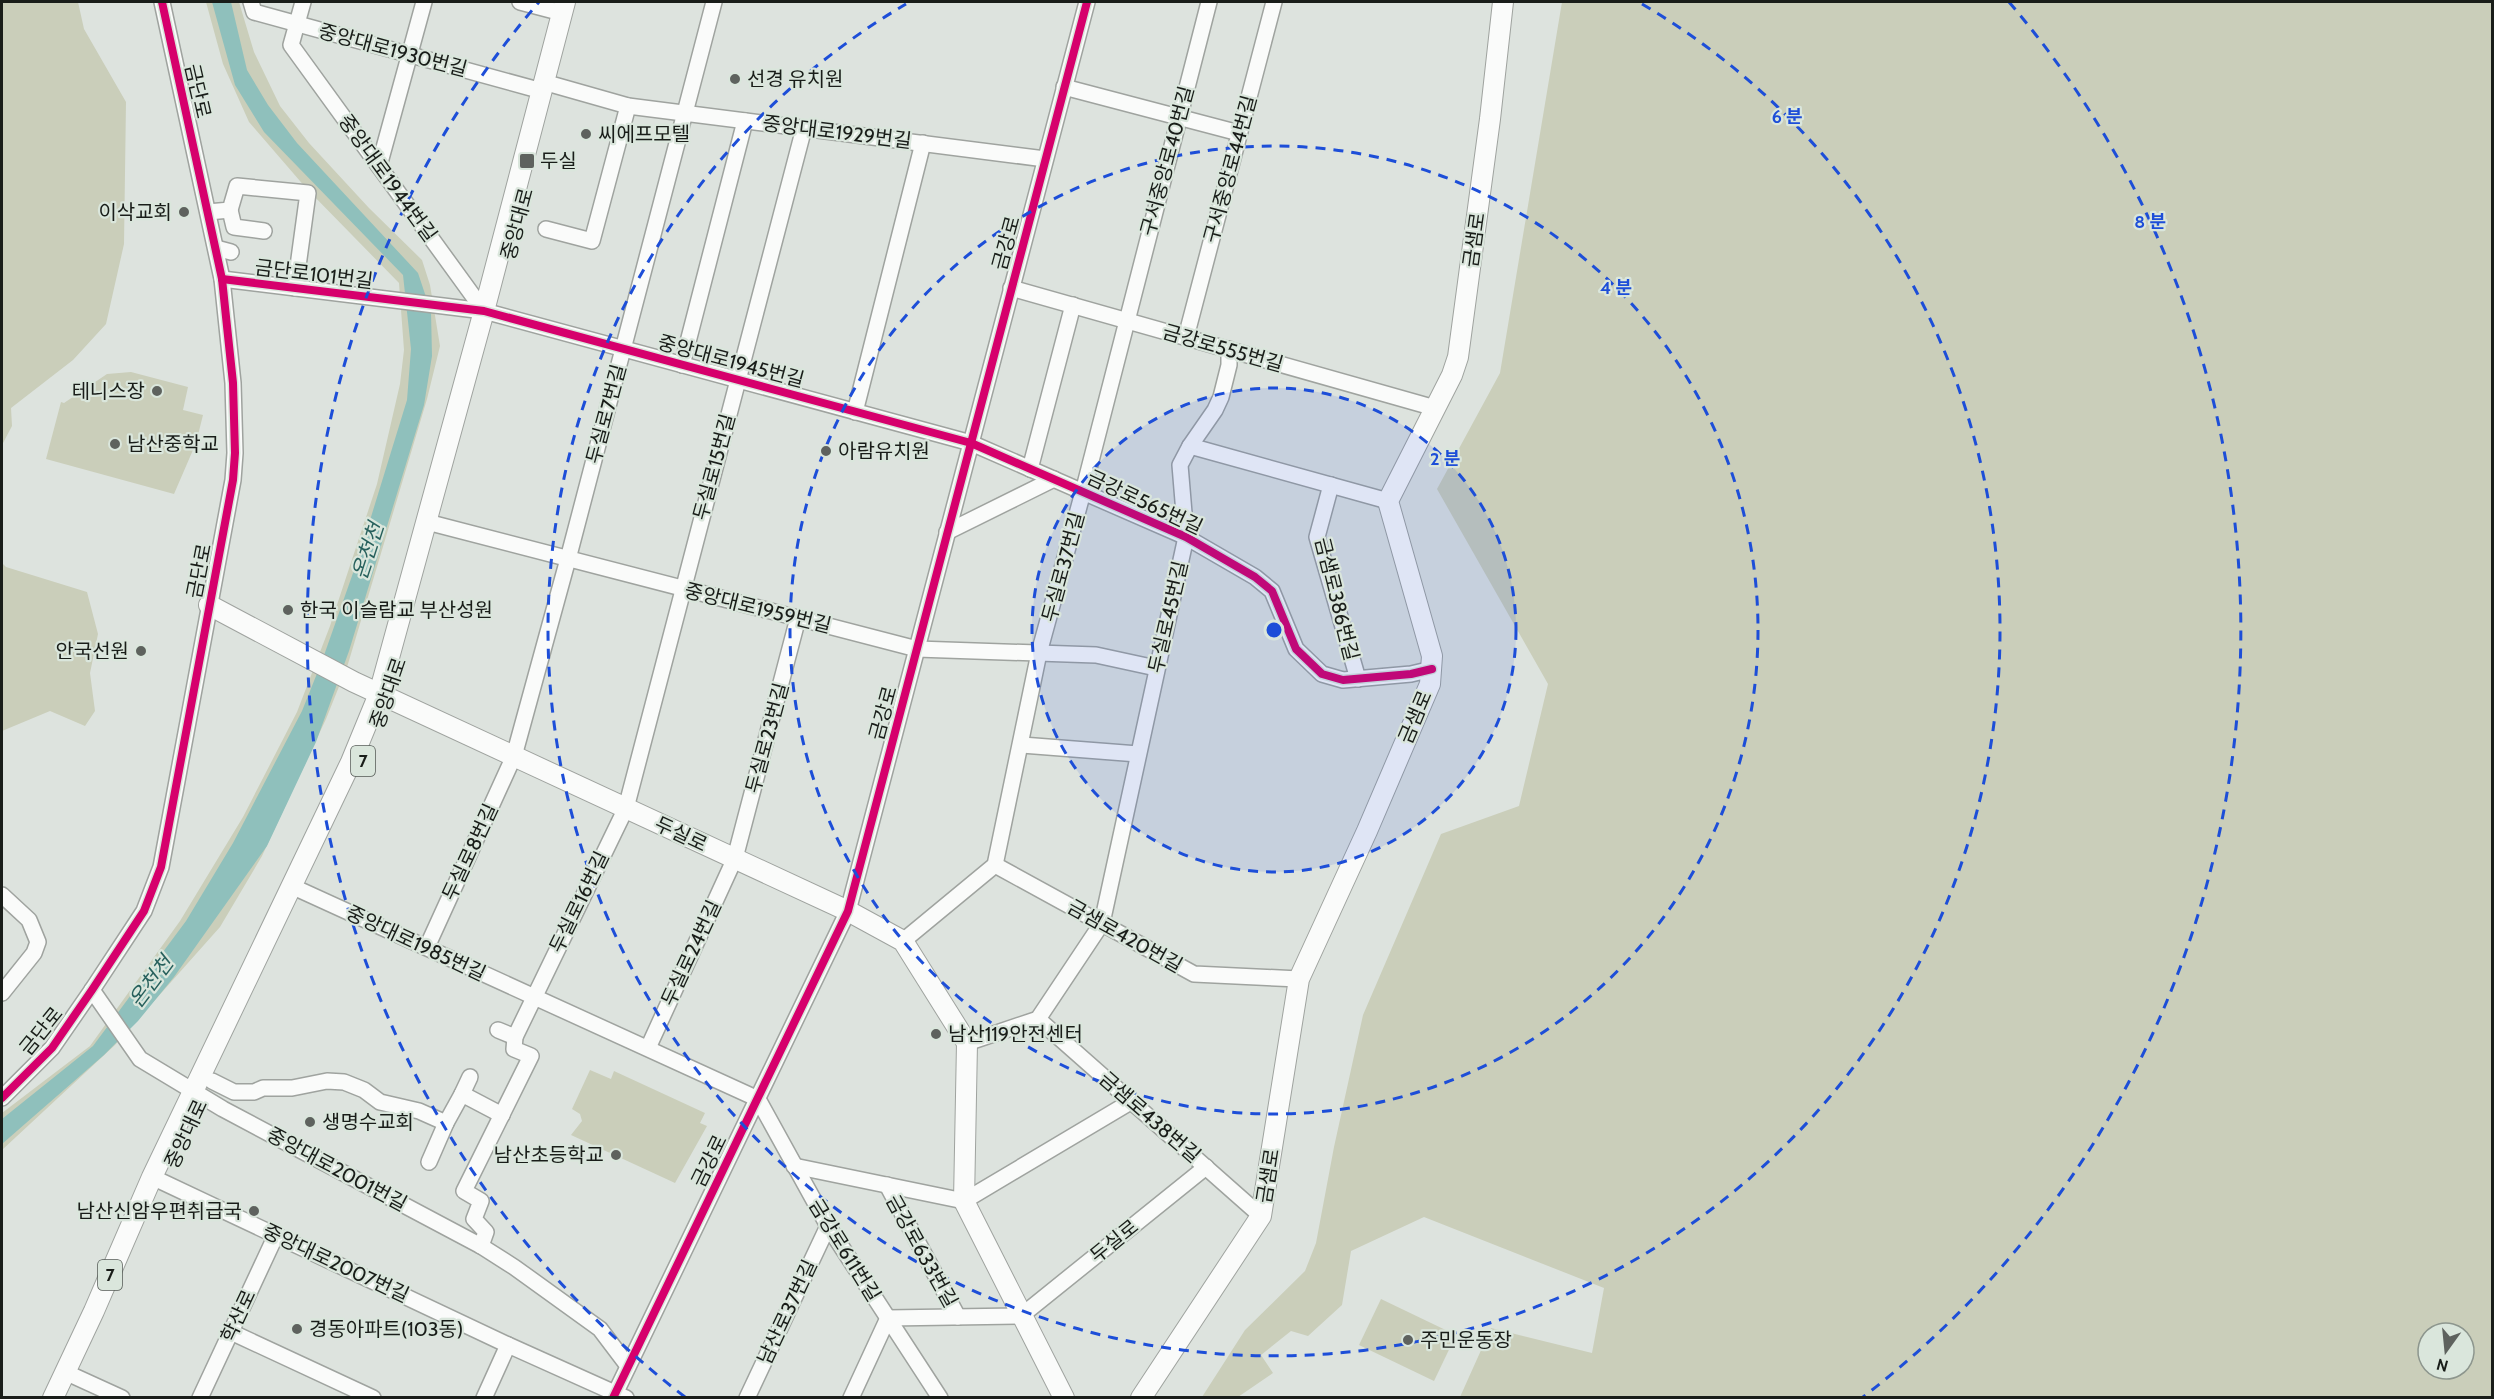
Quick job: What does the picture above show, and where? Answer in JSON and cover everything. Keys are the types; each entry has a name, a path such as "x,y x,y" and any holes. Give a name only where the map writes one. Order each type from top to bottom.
{"main road":[{"name":"금샘로","path":"1141,1398 1261,1216 1299,979 1367,831 1430,684 1432,656 1388,501 1452,375 1461,340 1503,2"},
{"name":"중앙대로","path":"53,1398 71,1374 158,1179 363,761 385,696 548,88 567,5"},
{"name":"두실로","path":"209,605 354,682 848,911 903,941 968,1043"},
{"name":"중앙대로","path":"203,1089 351,762 385,696"},
{"path":"968,1043 964,1201 1064,1398"},
{"name":"중앙대로","path":"67,1398 71,1374"}],"street":[{"name":"금단로","path":"2,1098 52,1048 144,911 160,867 233,480 233,383 222,279 162,2"},
{"name":"중앙대로1930번길","path":"251,2 255,12 409,54 548,88"},
{"path":"297,24 303,2"},
{"path":"379,166 424,2"},
{"path":"520,2 567,5"},
{"name":"두실로7번길","path":"514,756 714,2"},
{"name":"금강로","path":"618,1396 628,1366 848,911 1087,2"},
{"name":"구서중앙로40번길","path":"1126,320 1209,2"},
{"name":"구서중앙로44번길","path":"1186,337 1274,2"},
{"name":"중앙대로1944번길","path":"297,24 291,45 488,313"},
{"path":"1064,87 1239,133"},
{"name":"중앙대로1929번길","path":"548,88 628,106 1045,159"},
{"path":"546,229 592,241 628,106"},
{"name":"중앙대로1945번길","path":"682,365 744,121"},
{"name":"두실로15번길","path":"626,808 804,128"},
{"path":"855,412 923,143"},
{"path":"264,231 234,227 230,210 237,186 308,193 295,288"},
{"path":"208,212 230,210"},
{"path":"216,248 231,252"},
{"name":"금단로101번길","path":"222,279 430,305"},
{"name":"금강로555번길","path":"1011,288 1435,408"},
{"name":"중앙대로1945번길","path":"430,305 488,313 971,443"},
{"path":"1030,469 1073,305"},
{"name":"두실로37번길","path":"995,866 1022,745 1039,653 1083,492 1126,320"},
{"name":"두실로45번길","path":"1038,1019 1102,923 1186,537 1180,465 1221,397 1229,365 1229,349"},
{"name":"금강로565번길","path":"971,443 1186,537 1255,577 1272,591 1296,649 1322,674 1343,680 1411,674 1432,669"},
{"path":"1190,446 1388,501"},
{"path":"947,532 1054,479"},
{"name":"금샘로386번길","path":"1331,485 1317,537 1358,679"},
{"name":"중앙대로1959번길","path":"431,523 917,649 1096,656 1156,668"},
{"name":"두실로23번길","path":"735,858 798,618"},
{"path":"1022,745 1138,754"},
{"name":"두실로8번길","path":"427,947 514,756"},
{"name":"두실로16번길","path":"533,996 626,808"},
{"name":"두실로24번길","path":"648,1048 735,858"},
{"path":"903,941 995,866"},
{"name":"금샘로420번길","path":"995,866 1194,974 1299,979"},
{"name":"중앙대로1985번길","path":"300,890 758,1098"},
{"path":"2,896 29,920 38,942 34,952 2,993"},
{"name":"중앙대로","path":"92,990 140,1059 203,1089"},
{"path":"481,1246 486,1232 474,1219 481,1201 464,1191 531,1056 514,1049 515,1037 533,996"},
{"path":"968,1043 1038,1019"},
{"name":"금샘로438번길","path":"1038,1019 1261,1216"},
{"path":"498,1030 515,1037"},
{"path":"429,1162 470,1077"},
{"path":"203,1089 254,1092 263,1088 292,1088 327,1081 344,1082 364,1090 380,1102 419,1112 446,1124"},
{"name":"중앙대로2001번길","path":"203,1089 514,1266 600,1329 628,1366"},
{"path":"462,1094 502,1115"},
{"name":"금강로611번길","path":"758,1098 828,1226 940,1398"},
{"path":"794,1166 964,1201 1132,1101"},
{"name":"두실로","path":"1021,1316 1206,1167"},
{"name":"중앙대로2007번길","path":"158,1179 618,1396"},
{"name":"금강로633번길","path":"886,1185 958,1317"},
{"name":"남산로37번길","path":"747,1398 828,1226"},
{"name":"학산로","path":"200,1398 276,1235"},
{"name":"금강로633번길","path":"888,1318 1021,1316"},
{"path":"851,1398 888,1318"},
{"path":"231,1332 374,1398"},
{"path":"483,1398 508,1345"},
{"path":"71,1374 122,1398"}],"green space":[{"path":"2,2 78,2 84,29 126,102 124,244 106,324 73,360 11,408 12,426 2,445"},
{"name":"온천천","path":"206,2 239,2 254,52 280,106 309,143 369,208 422,260 430,285 440,346 427,399 348,664 326,719 262,856 220,927 115,1045 2,1150 2,1113 90,1046 180,921 243,817 297,712 330,626 377,484 400,384 404,350 399,283 306,188 249,122 223,64"},
{"path":"1562,2 2492,2 2492,1397 1460,1397 1491,1328 1592,1353 1604,1288 1424,1217 1351,1251 1342,1305 1308,1336 1291,1331 1261,1355 1273,1373 1238,1397 1202,1397 1245,1330 1305,1271 1316,1243 1363,1015 1441,834 1519,806 1548,684 1437,489 1500,373"},
{"path":"131,372 188,387 183,410 203,415 196,443 174,494 46,459 61,402 64,403 107,374"},
{"path":"2,563 6,567 87,592 98,634 90,673 95,711 85,726 50,711 2,731"},
{"path":"590,1070 611,1079 614,1071 705,1113 700,1123 707,1126 675,1183 571,1135 582,1121 580,1114 572,1109"},
{"name":"주민운동장","path":"1381,1299 1456,1335 1434,1381 1359,1345"}],"water":[{"name":"온천천","path":"212,2 231,2 247,70 268,105 297,143 418,273 431,312 432,356 424,405 349,651 316,742 267,846 174,977 138,1021 104,1055 2,1144 2,1119 93,1046 186,921 233,843 302,711 322,661 359,556 407,400 411,349 403,275 264,132 235,85"}],"cycle path":[{"path":"2,1098 52,1048 92,990 144,911 161,867 233,480 235,453 233,383 222,279 162,2"},
{"path":"613,1398 848,911 1087,2"},
{"path":"222,279 484,311 971,443 1186,537 1255,577 1272,591 1296,649 1322,674 1343,680 1411,674 1432,669"}],"place":[{"name":"선경 유치원","path":"735,79"},
{"name":"씨에프모텔","path":"586,134"},
{"name":"두실","path":"527,161"},
{"name":"이삭교회","path":"184,212"},
{"name":"테니스장","path":"157,391"},
{"name":"남산중학교","path":"115,444"},
{"name":"아람유치원","path":"826,451"},
{"name":"한국 이슬람교 부산성원","path":"288,610"},
{"name":"안국선원","path":"141,651"},
{"name":"남산119안전센터","path":"936,1034"},
{"name":"생명수교회","path":"310,1122"},
{"name":"남산초등학교","path":"616,1155"},
{"name":"남산신암우편취급국","path":"254,1211"},
{"name":"경동아파트(103동)","path":"297,1329"},
{"name":"주민운동장","path":"1408,1340"}]}
